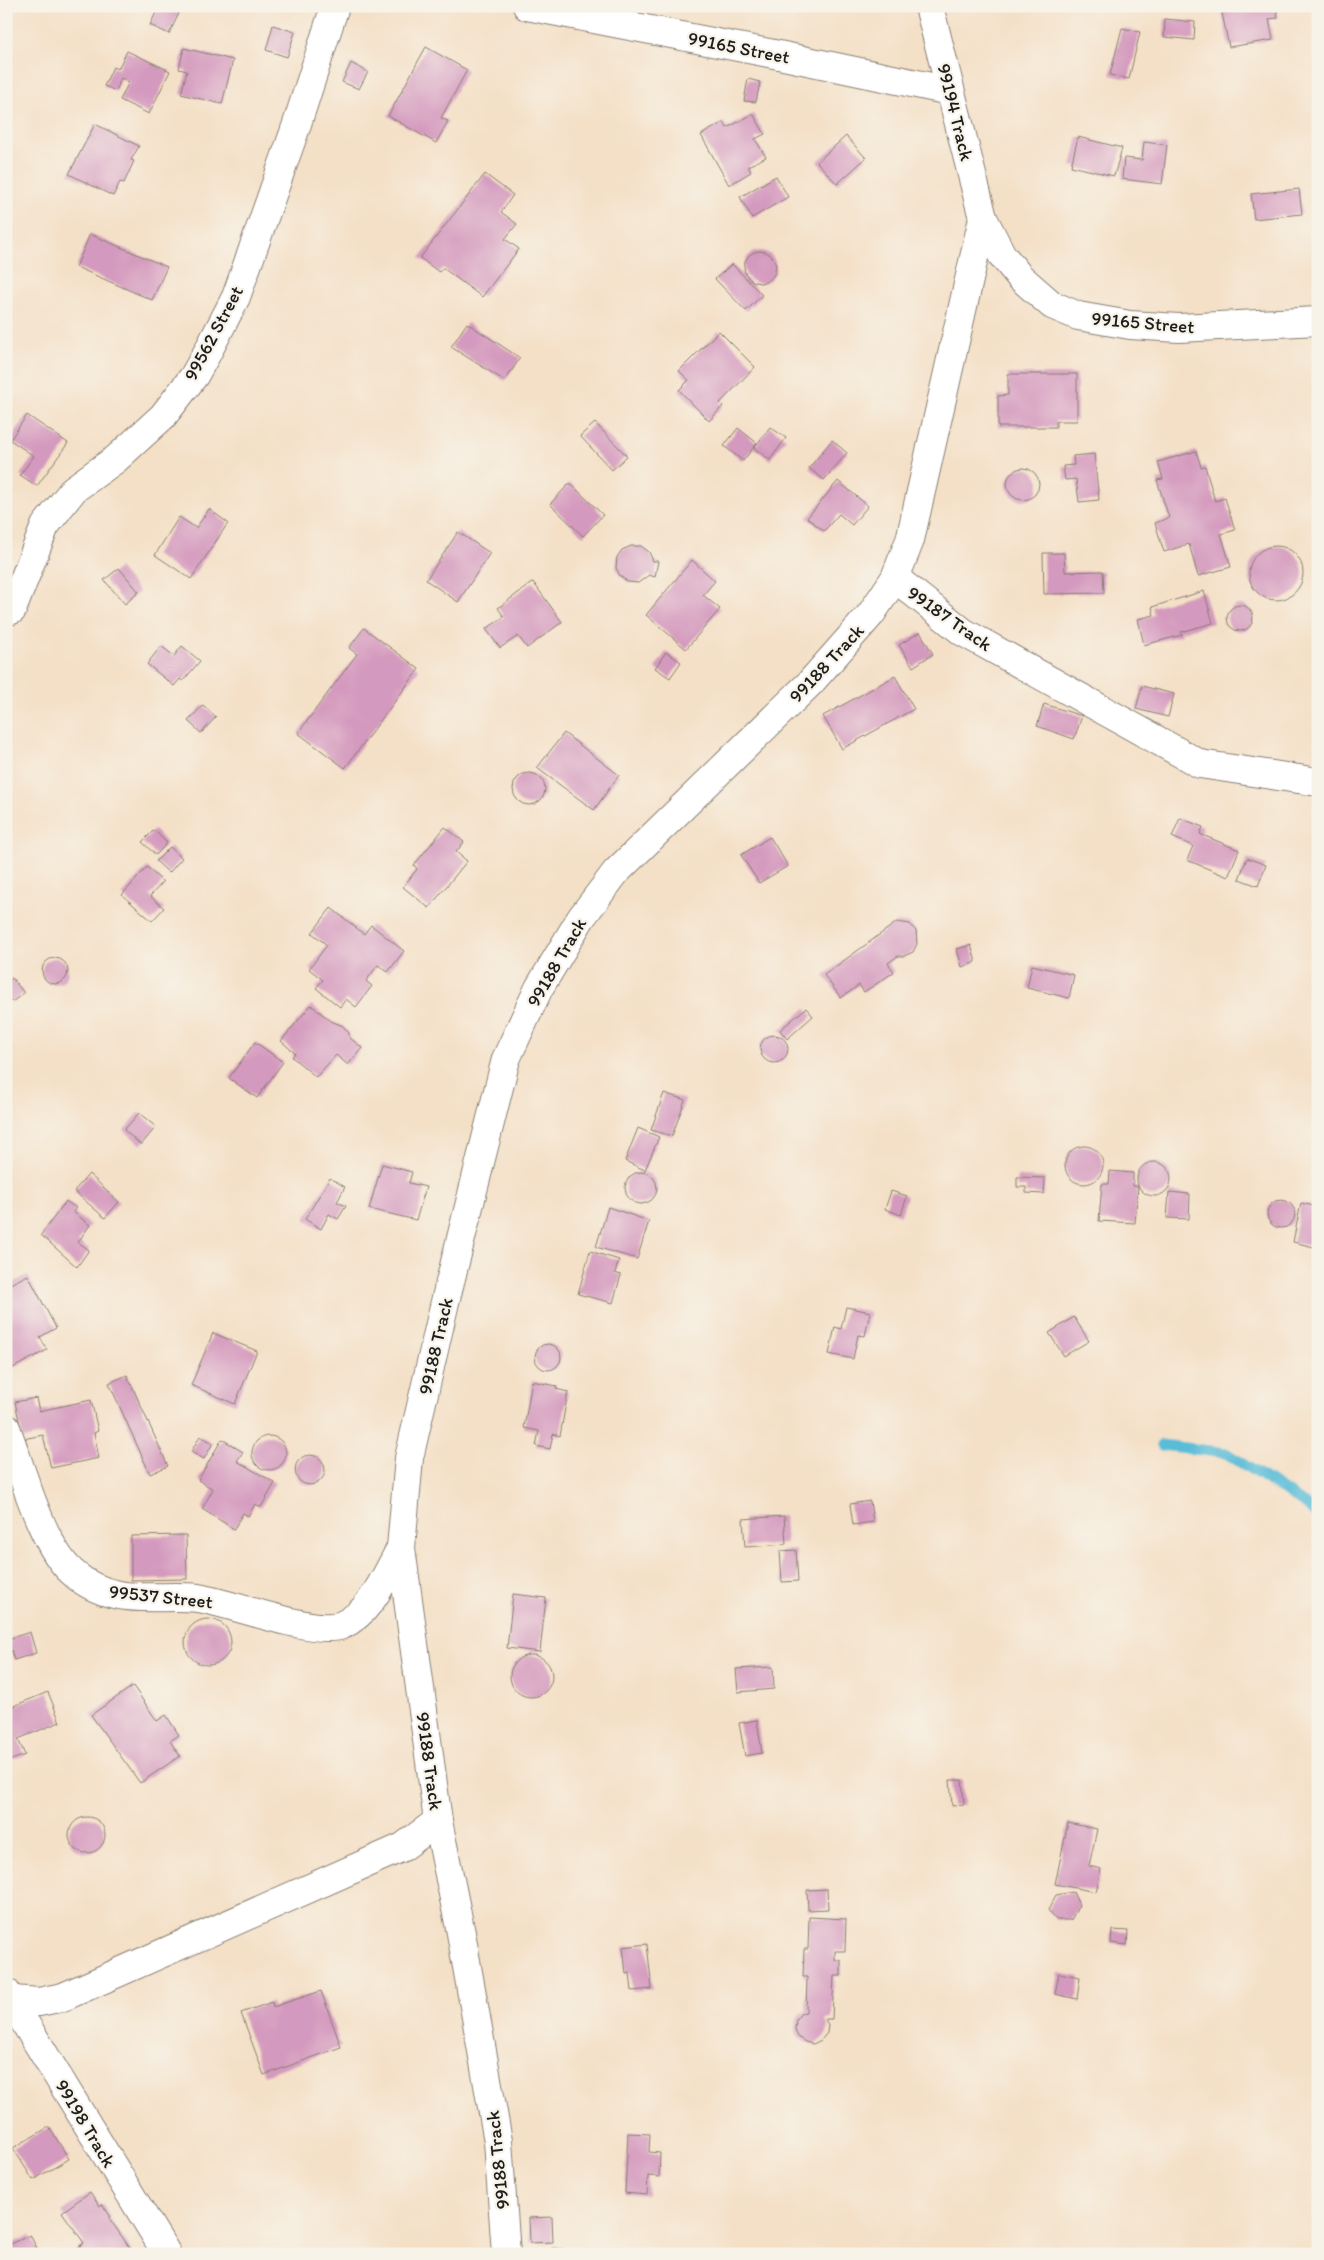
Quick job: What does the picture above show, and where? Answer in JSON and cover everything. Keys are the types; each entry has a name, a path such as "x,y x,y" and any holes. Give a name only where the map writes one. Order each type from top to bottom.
{"street":[{"name":"99562 Street","path":"12,610 45,526 74,489 116,458 163,416 194,376 207,353 236,297 296,127 335,6"},
{"name":"99165 Street","path":"527,6 774,54 950,91"},
{"name":"99194 Track","path":"929,6 984,218"},
{"name":"99165 Street","path":"984,218 1002,255 1020,277 1052,305 1078,316 1130,325 1179,328 1318,321"},
{"name":"99187 Track","path":"984,218 910,540 894,578 963,632 1200,764 1318,782"},
{"name":"99188 Track","path":"506,2254 498,2141 461,1933 438,1821 401,1548 409,1458 480,1156 506,1059 539,988 581,918 616,872 810,683 871,614 894,578"},
{"name":"99537 Street","path":"6,1428 52,1546 72,1572 96,1588 118,1595 143,1598 196,1598 310,1626 330,1628 350,1620 362,1612 401,1548"},
{"path":"10,1996 39,2002 63,1997 403,1847 438,1821"},
{"name":"99198 Track","path":"10,1996 52,2068 167,2254"}],"building":[{"path":"159,6 174,6 181,9 169,34 150,25"},
{"path":"1226,6 1276,6 1278,18 1269,19 1273,40 1229,47 1222,13 1228,12"},
{"path":"1165,19 1195,22 1194,40 1164,37"},
{"path":"273,25 295,32 287,57 266,50"},
{"path":"1122,28 1140,32 1129,79 1110,75"},
{"path":"426,47 467,70 441,118 448,121 436,143 388,116"},
{"path":"184,48 233,60 222,104 181,94 187,71 179,69"},
{"path":"127,51 170,71 149,114 120,100 129,82 121,78 116,91 104,86 113,67 118,69"},
{"path":"351,63 368,72 359,89 342,82"},
{"path":"748,79 760,82 756,102 744,101"},
{"path":"753,114 765,134 755,139 766,157 748,166 751,172 729,185 701,135 724,122 727,128"},
{"path":"95,124 139,146 131,160 134,161 124,183 120,182 113,196 69,174"},
{"path":"846,136 866,158 837,184 817,162"},
{"path":"1078,137 1122,148 1114,176 1071,166"},
{"path":"1144,142 1167,145 1162,184 1122,179 1124,158 1142,160"},
{"path":"485,174 513,195 501,212 517,224 505,239 519,249 482,297 443,268 439,272 420,258"},
{"path":"776,176 788,197 752,218 740,197"},
{"path":"1299,189 1302,214 1254,219 1251,194"},
{"path":"90,234 167,267 152,300 76,267"},
{"path":"760,251 766,252 771,256 775,261 775,273 771,278 766,282 760,283 754,282 749,278 745,273 744,267 745,261 749,256 754,252"},
{"path":"732,264 762,295 746,311 715,279"},
{"path":"467,323 520,358 505,381 451,347"},
{"path":"719,331 755,367 720,403 723,406 709,421 679,390 689,380 679,371"},
{"path":"1008,374 1077,374 1077,421 1056,421 1056,427 998,427 998,396 1008,395"},
{"path":"27,415 68,443 37,486 20,475 34,456 10,440"},
{"path":"595,423 627,456 612,470 580,436"},
{"path":"770,427 786,438 770,460 754,448"},
{"path":"738,428 757,443 743,461 724,446"},
{"path":"832,440 847,453 824,480 809,468"},
{"path":"1196,451 1201,467 1205,466 1215,501 1225,498 1235,530 1221,534 1231,567 1198,576 1189,544 1164,552 1155,523 1169,518 1157,480 1163,479 1158,462"},
{"path":"1094,454 1099,500 1079,502 1076,479 1065,480 1063,466 1074,465 1073,456"},
{"path":"1023,468 1035,472 1039,484 1035,496 1023,500 1011,496 1007,484 1011,472"},
{"path":"838,481 868,506 852,525 839,514 824,531 807,518"},
{"path":"570,483 603,515 583,536 550,504"},
{"path":"209,509 228,523 191,579 155,555 179,517 196,528"},
{"path":"458,532 490,553 458,602 426,580"},
{"path":"631,546 641,546 649,552 653,561 658,561 655,577 649,575 638,583 628,582 620,576 616,568 617,557 622,550"},
{"path":"1276,546 1295,554 1303,573 1295,592 1276,600 1257,592 1249,573 1257,554"},
{"path":"1043,553 1064,553 1065,572 1103,571 1104,593 1044,594"},
{"path":"692,560 715,581 703,595 720,609 686,649 646,615"},
{"path":"119,568 139,592 125,604 104,580"},
{"path":"533,582 562,622 527,648 518,636 500,648 486,629 504,617 498,608"},
{"path":"1204,591 1213,623 1181,632 1182,635 1144,645 1138,619 1154,615 1152,607"},
{"path":"1240,605 1249,609 1253,618 1249,627 1240,631 1231,627 1227,618 1231,609"},
{"path":"364,628 419,669 345,768 298,733 357,654 349,648"},
{"path":"920,632 933,654 913,667 899,645"},
{"path":"161,646 174,656 182,646 200,661 183,681 180,679 174,686 147,664"},
{"path":"666,652 681,662 670,678 655,668"},
{"path":"895,676 914,709 842,749 823,716"},
{"path":"1142,686 1174,694 1168,717 1136,709"},
{"path":"1044,704 1082,716 1074,739 1037,726"},
{"path":"203,705 216,717 201,733 188,721"},
{"path":"564,733 619,775 594,810 537,768"},
{"path":"529,773 541,777 545,789 541,801 529,805 517,801 513,789 517,777"},
{"path":"1180,818 1203,827 1200,834 1239,850 1228,877 1187,860 1193,846 1172,837"},
{"path":"445,827 464,842 456,852 467,861 429,908 403,887 417,869 414,865"},
{"path":"154,830 167,843 156,855 142,842"},
{"path":"770,837 788,866 759,883 741,855"},
{"path":"170,847 182,858 169,873 156,861"},
{"path":"1247,858 1266,865 1258,886 1239,879"},
{"path":"147,867 163,882 150,896 164,908 152,921 122,895"},
{"path":"331,908 364,934 371,925 404,951 388,972 378,965 366,981 372,986 356,1007 346,999 340,1007 316,988 323,980 309,969 327,945 312,933"},
{"path":"897,922 910,924 916,931 917,944 913,952 904,956 898,956 888,963 894,972 864,992 859,985 841,998 824,975"},
{"path":"971,945 976,962 962,967 957,949"},
{"path":"55,958 64,962 68,971 64,980 55,984 46,980 42,971 46,962"},
{"path":"1032,965 1074,975 1069,998 1027,988"},
{"path":"12,978 24,993 12,1002 6,995 6,983"},
{"path":"311,1005 331,1021 343,1026 349,1033 349,1037 362,1048 348,1065 336,1055 316,1077 292,1057 295,1053 281,1041"},
{"path":"806,1008 813,1016 787,1039 780,1030"},
{"path":"774,1035 784,1039 788,1049 784,1059 774,1063 764,1059 760,1049 764,1039"},
{"path":"255,1042 283,1062 257,1098 229,1078"},
{"path":"664,1093 685,1100 672,1136 651,1130"},
{"path":"139,1113 156,1127 141,1145 124,1130"},
{"path":"638,1128 659,1137 645,1170 625,1161"},
{"path":"1084,1146 1097,1152 1103,1165 1097,1178 1084,1184 1071,1178 1065,1165 1071,1152"},
{"path":"1154,1162 1166,1167 1171,1179 1166,1191 1154,1196 1142,1191 1137,1179 1142,1167"},
{"path":"382,1164 412,1172 409,1183 426,1187 416,1220 369,1209"},
{"path":"1110,1171 1133,1173 1133,1186 1138,1186 1135,1223 1099,1221 1102,1184 1109,1184"},
{"path":"641,1172 647,1173 652,1177 656,1182 656,1194 652,1199 647,1203 641,1204 635,1203 630,1199 626,1194 625,1188 626,1182 630,1177 635,1173"},
{"path":"89,1174 119,1202 105,1218 74,1191"},
{"path":"1017,1177 1045,1178 1044,1194 1026,1193 1026,1187 1017,1187"},
{"path":"330,1178 345,1187 337,1202 346,1206 338,1219 329,1214 321,1229 305,1219"},
{"path":"891,1191 907,1196 901,1215 885,1209"},
{"path":"1169,1192 1190,1194 1189,1219 1167,1218"},
{"path":"1281,1200 1291,1204 1295,1214 1291,1224 1281,1228 1271,1224 1267,1214 1271,1204"},
{"path":"66,1201 76,1208 73,1212 90,1225 78,1242 89,1250 77,1267 41,1235"},
{"path":"1301,1203 1318,1207 1318,1248 1293,1242"},
{"path":"608,1207 649,1221 637,1259 596,1247"},
{"path":"590,1251 619,1260 615,1273 621,1275 613,1303 578,1294"},
{"path":"28,1275 56,1328 40,1337 47,1350 9,1370 6,1366 6,1297 8,1296 6,1286"},
{"path":"846,1307 870,1312 865,1336 858,1335 853,1359 829,1354 835,1327 841,1329"},
{"path":"1074,1317 1089,1341 1064,1356 1049,1333"},
{"path":"213,1333 257,1351 235,1404 191,1385"},
{"path":"548,1344 557,1348 561,1357 557,1366 548,1370 539,1366 535,1357 539,1348"},
{"path":"127,1375 168,1466 150,1474 109,1383"},
{"path":"532,1381 557,1386 556,1389 568,1392 560,1436 553,1434 550,1449 536,1446 539,1431 524,1428"},
{"path":"36,1398 39,1411 91,1400 98,1431 94,1433 99,1458 51,1468 43,1435 23,1439 15,1402"},
{"path":"200,1436 213,1443 204,1459 191,1452"},
{"path":"269,1436 276,1437 281,1441 285,1446 285,1460 281,1465 276,1469 269,1470 262,1469 257,1465 253,1460 252,1453 253,1446 257,1441 262,1437"},
{"path":"222,1439 243,1452 237,1461 275,1483 261,1507 255,1504 248,1516 243,1513 234,1529 202,1509 213,1489 198,1480"},
{"path":"310,1455 321,1459 325,1470 321,1481 310,1485 299,1481 295,1470 299,1459"},
{"path":"870,1501 873,1522 853,1525 850,1504"},
{"path":"784,1516 786,1544 745,1547 743,1519"},
{"path":"186,1535 187,1579 131,1580 131,1536"},
{"path":"796,1550 798,1581 782,1582 780,1551"},
{"path":"513,1594 546,1598 540,1652 507,1648"},
{"path":"208,1619 221,1623 227,1629 231,1642 227,1655 221,1661 208,1665 195,1661 189,1655 185,1642 189,1629 195,1623"},
{"path":"30,1632 36,1653 14,1660 8,1639"},
{"path":"531,1655 546,1661 552,1676 546,1691 531,1697 516,1691 510,1676 516,1661"},
{"path":"773,1667 774,1689 738,1692 736,1669"},
{"path":"133,1686 157,1721 166,1715 179,1735 170,1741 180,1756 140,1783 91,1715"},
{"path":"48,1692 60,1722 18,1739 25,1755 6,1762 6,1709"},
{"path":"757,1720 762,1753 745,1756 739,1723"},
{"path":"950,1780 962,1780 964,1805 952,1806"},
{"path":"87,1817 94,1818 100,1822 104,1828 104,1842 100,1848 94,1852 87,1853 80,1852 74,1848 70,1842 69,1835 70,1828 74,1822 80,1818"},
{"path":"1068,1823 1097,1829 1089,1866 1101,1869 1096,1892 1055,1884"},
{"path":"827,1889 828,1909 808,1910 807,1890"},
{"path":"1073,1892 1079,1905 1071,1920 1056,1920 1048,1910 1056,1895"},
{"path":"809,1917 846,1919 845,1951 835,1951 835,1960 841,1960 841,1976 834,1976 832,2019 825,2019 828,2025 827,2033 821,2040 813,2044 805,2042 798,2037 795,2029 796,2020 801,2013 806,2012 807,1977 803,1977 804,1949 808,1949"},
{"path":"1112,1930 1128,1931 1127,1945 1111,1943"},
{"path":"647,1944 652,1989 632,1991 630,1973 626,1974 623,1947"},
{"path":"1059,1973 1080,1977 1077,1999 1055,1994"},
{"path":"321,1991 341,2047 264,2075 241,2013 272,2002 273,2007"},
{"path":"49,2127 69,2159 33,2180 13,2148"},
{"path":"628,2133 650,2134 649,2152 660,2153 659,2177 648,2176 647,2195 625,2193"},
{"path":"90,2192 100,2206 102,2204 111,2217 109,2218 134,2254 81,2254 77,2248 84,2243 62,2212"},
{"path":"552,2217 553,2242 530,2243 529,2218"},
{"path":"30,2235 40,2254 10,2254 7,2246"},
{"path":"553,2248 563,2249 569,2254 541,2254"}],"waterway":[{"path":"1162,1445 1226,1453 1308,1506 1318,1517"}]}
